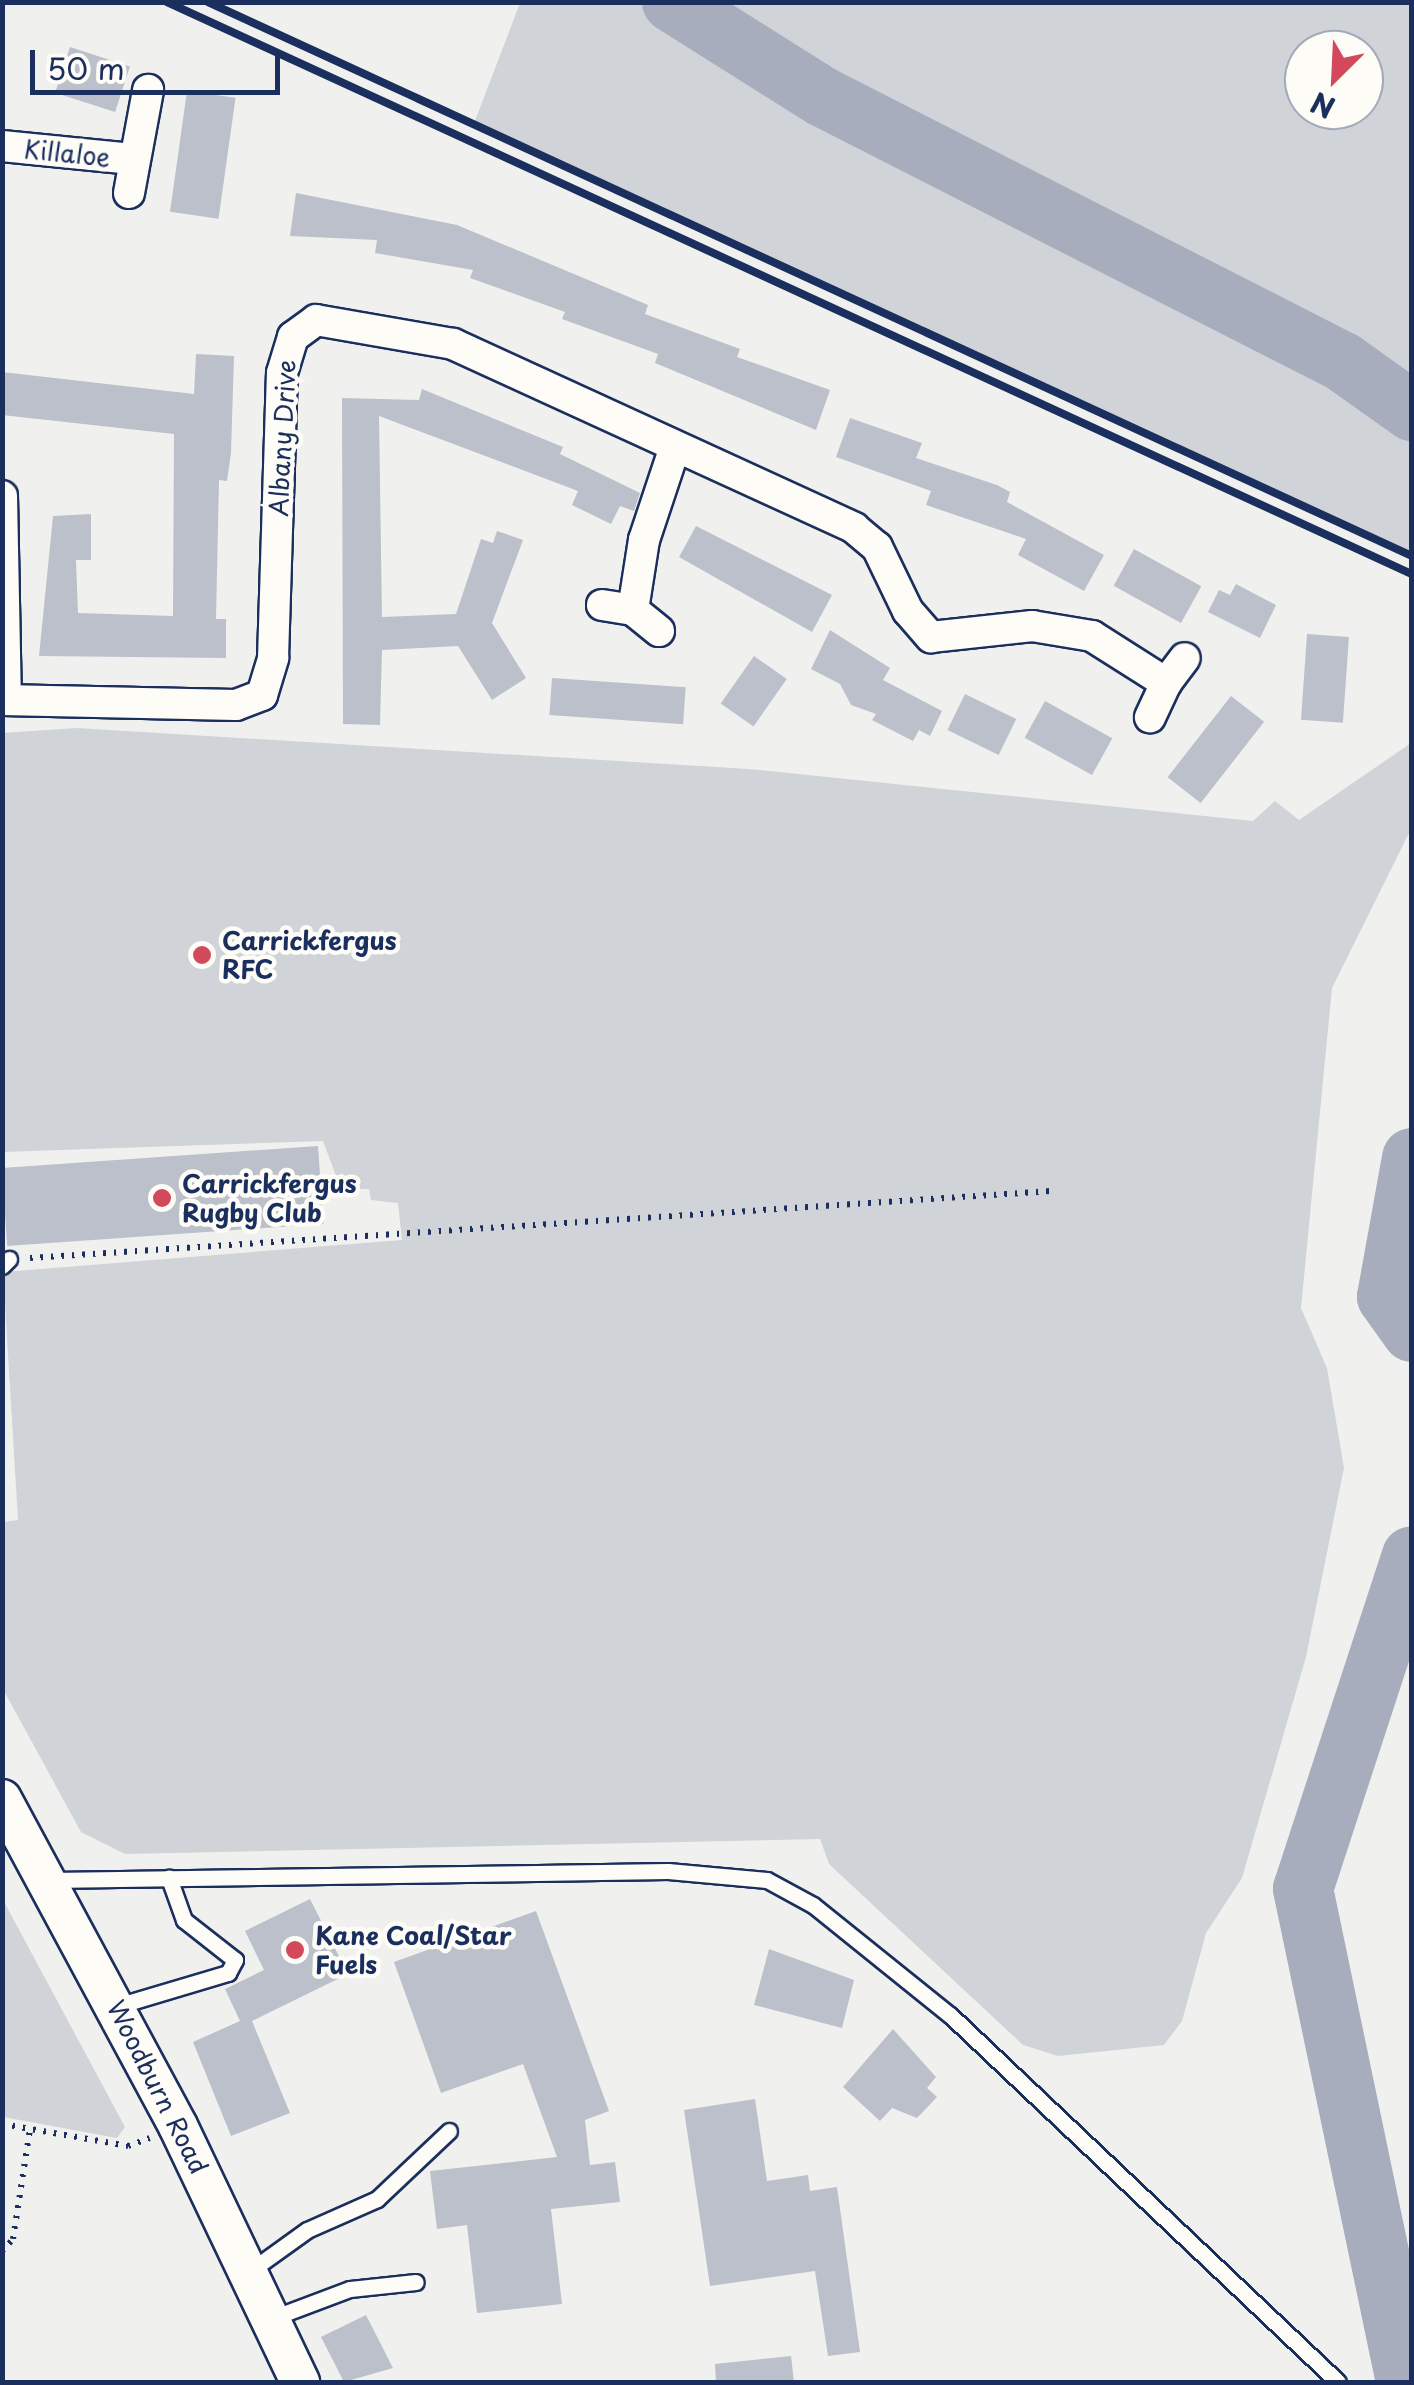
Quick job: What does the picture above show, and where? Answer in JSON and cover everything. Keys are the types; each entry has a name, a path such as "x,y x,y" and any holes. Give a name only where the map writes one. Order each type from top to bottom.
{"street":[{"name":"Killaloe","path":"128,193 148,90"},
{"name":"Killaloe","path":"2,146 132,159"},
{"name":"Albany Drive","path":"2,496 4,700 236,705 262,695 273,658 282,373 288,346 306,323 371,324 453,344 867,536 932,636 1070,628 1166,683"},
{"path":"633,610 644,540 675,448"},
{"path":"602,605 633,610 659,632"},
{"path":"1150,718 1166,683 1185,658"},
{"name":"Woodburn Road","path":"2,1799 117,2006 300,2382"}],"lane":[{"path":"48,1880 668,1871 767,1880 813,1905 950,2015 1338,2382"},
{"path":"117,2006 228,1973 235,1960 184,1920 169,1878"},
{"path":"249,2272 307,2230 378,2199 449,2132"},
{"path":"270,2319 350,2289 416,2282"}],"path":[{"path":"6,1262 1051,1192"},
{"path":"2,2124 128,2146 178,2126"},
{"path":"2,2251 13,2239 30,2129"}],"shaded area":[{"path":"520,3 1411,3 1411,556 473,126"},
{"path":"77,728 749,769 1253,821 1275,801 1299,820 1411,743 1411,829 1332,988 1301,1308 1327,1368 1344,1468 1306,1657 1242,1878 1206,1933 1182,2021 1164,2045 1058,2056 1023,2045 829,1864 820,1839 125,1854 81,1832 3,1689 3,1522 18,1520 3,1272 402,1240 398,1203 371,1200 369,1189 341,1189 323,1141 3,1152 3,733"},
{"path":"2,1898 125,2127 117,2138 3,2117"}],"building":[{"path":"70,47 130,66 115,112 55,93"},
{"path":"187,91 236,98 219,219 170,212"},
{"path":"296,193 457,225 648,305 645,314 740,349 737,357 830,390 816,430 655,363 658,354 562,319 565,312 470,278 473,270 375,253 377,240 290,236"},
{"path":"196,354 234,356 231,453 227,481 219,480 216,619 226,619 226,658 39,656 53,516 91,514 91,560 76,560 78,613 173,616 174,434 2,415 2,372 194,394"},
{"path":"422,389 563,447 560,454 640,493 634,511 620,506 611,524 572,505 578,491 379,416 382,617 456,614 481,539 493,543 497,531 523,540 492,623 526,678 492,700 458,646 382,650 380,725 343,724 342,398 419,400"},
{"path":"850,418 922,443 916,458 997,485 1010,492 1007,502 1104,555 1084,591 1018,555 1026,539 926,505 931,491 836,457"},
{"path":"696,526 832,595 812,632 679,557"},
{"path":"1134,549 1201,586 1181,623 1114,586"},
{"path":"1236,584 1276,605 1260,638 1208,612 1219,590 1230,595"},
{"path":"830,630 890,668 883,680 942,711 930,736 919,730 913,741 872,720 876,714 851,705 840,684 811,669"},
{"path":"1307,634 1349,637 1343,723 1301,720"},
{"path":"754,656 787,679 753,726 721,704"},
{"path":"552,678 686,687 683,724 549,715"},
{"path":"965,694 1016,719 999,755 947,730"},
{"path":"1231,696 1264,722 1201,803 1168,777"},
{"path":"1045,701 1112,738 1092,775 1025,738"},
{"name":"Carrickfergus Rugby Club","path":"318,1146 323,1224 7,1246 2,1168"},
{"path":"310,1899 348,1974 252,2021 290,2113 231,2136 193,2042 240,2021 225,1989 264,1970 245,1931"},
{"path":"536,1911 609,2111 585,2120 590,2165 615,2162 620,2202 551,2209 562,2304 477,2313 467,2225 437,2229 430,2171 557,2157 523,2064 441,2093 394,1962"},
{"path":"769,1949 854,1980 842,2028 754,2005"},
{"path":"893,2029 936,2077 927,2088 937,2097 917,2118 892,2108 880,2121 843,2087"},
{"path":"755,2099 767,2181 808,2175 810,2191 837,2187 860,2352 828,2356 815,2271 710,2286 684,2110"},
{"path":"366,2315 393,2368 344,2382 321,2337"},
{"path":"791,2356 794,2382 716,2382 715,2364"}],"waterway":[{"path":"672,2 823,97 1343,362 1412,411"},
{"path":"1412,1158 1387,1297 1412,1332"},
{"path":"1406,2382 1303,1889 1412,1556"}],"railway":[{"path":"167,2 1412,574"},
{"path":"208,2 1412,556"}],"place":[{"name":"Carrickfergus RFC","path":"202,955"},
{"name":"Carrickfergus Rugby Club","path":"162,1198"},
{"name":"Kane Coal/Star Fuels","path":"295,1950"}]}
